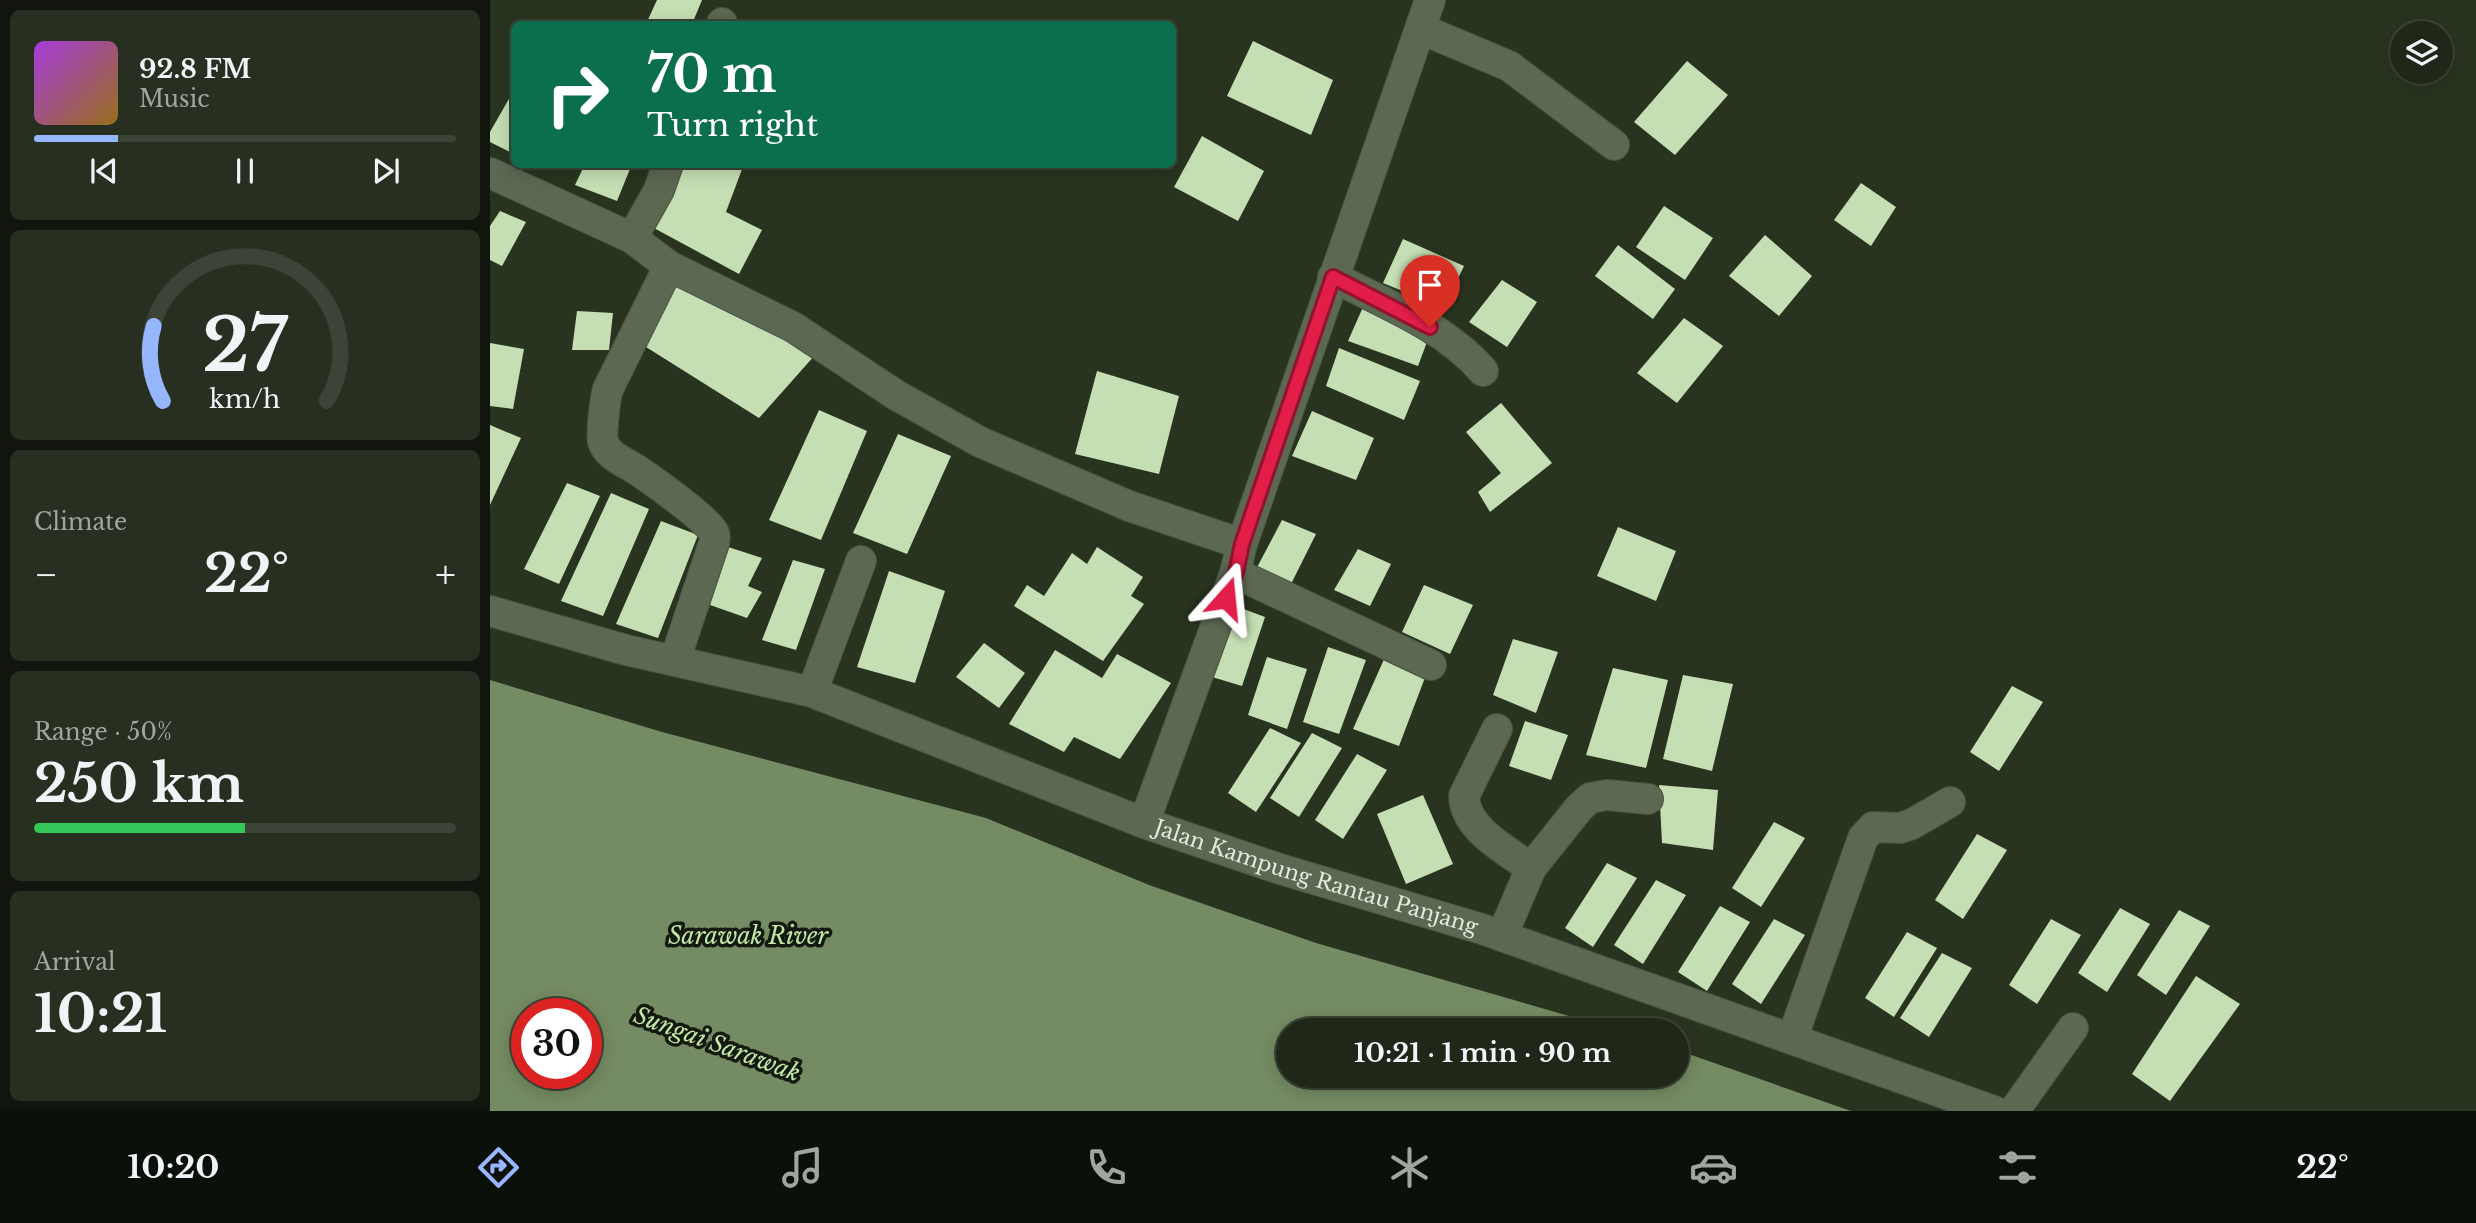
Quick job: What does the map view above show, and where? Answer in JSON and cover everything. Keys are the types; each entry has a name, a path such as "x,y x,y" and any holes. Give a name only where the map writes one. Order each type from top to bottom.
{"street":[{"name":"Jalan Kampung Rantau Panjang","path":"1430,0 1242,544 1236,573 1144,823 1280,869 1503,936 1994,1111"},
{"path":"1421,29 1509,66 1614,145"},
{"path":"632,239 659,190 667,168"},
{"path":"490,173 632,239 669,266 793,327 896,395 980,442 1129,506 1242,544"},
{"path":"669,266 608,389 601,434 612,456 638,471 678,501 709,525 715,534 675,660"},
{"path":"1333,277 1430,327 1467,353 1483,371"},
{"path":"812,692 861,561"},
{"path":"1236,573 1431,665"},
{"path":"490,611 626,650 812,692 1144,823"},
{"path":"1497,729 1464,796 1464,806 1471,819 1486,835 1531,868"},
{"path":"1503,936 1531,868 1578,808 1590,798 1607,795 1648,799"},
{"path":"1792,1039 1863,838 1873,827 1900,828 1950,802"},
{"path":"2014,1111 2073,1028"}],"water":[{"name":"Sarawak River","path":"490,680 662,732 986,818 1149,885 1316,943 1576,1018 1276,1018 1276,1088 1689,1088 1689,1054 1851,1111 490,1111"}],"building":[{"path":"657,0 702,0 693,21 647,21"},
{"path":"1253,41 1333,80 1311,135 1227,96"},
{"path":"1687,61 1728,95 1675,155 1634,122"},
{"path":"511,95 511,152 490,142 490,132"},
{"path":"1202,136 1264,171 1238,221 1174,187"},
{"path":"583,168 630,168 617,201 575,185"},
{"path":"674,168 742,168 726,212 762,230 739,274 652,227"},
{"path":"1861,183 1896,207 1871,246 1834,220"},
{"path":"1664,206 1713,238 1685,280 1636,247"},
{"path":"500,211 526,222 502,266 490,260 490,226"},
{"path":"1765,235 1812,276 1779,316 1729,276"},
{"path":"1403,239 1464,266 1444,308 1383,283"},
{"path":"1618,245 1675,289 1653,319 1595,276"},
{"path":"1502,280 1537,302 1507,347 1469,322"},
{"path":"678,283 815,355 759,418 638,342"},
{"path":"1363,307 1430,334 1418,366 1348,341"},
{"path":"577,311 613,313 609,350 572,350"},
{"path":"1684,318 1723,346 1677,403 1637,373"},
{"path":"490,343 524,349 513,409 490,406"},
{"path":"1339,348 1420,381 1404,420 1326,386"},
{"path":"1097,371 1179,396 1159,474 1075,454"},
{"path":"1501,403 1552,463 1490,512 1478,492 1501,473 1466,432"},
{"path":"819,410 867,431 821,540 769,520"},
{"path":"1312,411 1374,438 1356,480 1292,456"},
{"path":"490,425 521,438 490,505"},
{"path":"898,434 951,456 907,554 853,533"},
{"path":"567,483 600,496 559,584 524,569"},
{"path":"611,493 649,509 603,616 561,601"},
{"path":"1282,520 1316,534 1290,586 1254,573"},
{"path":"661,521 698,535 658,638 616,624"},
{"path":"1618,527 1676,551 1656,601 1597,576"},
{"path":"719,544 762,558 748,586 762,592 747,618 696,600"},
{"path":"1097,547 1143,577 1131,596 1144,604 1103,661 1014,606 1027,585 1044,596 1072,553 1087,564"},
{"path":"1358,549 1391,564 1370,606 1334,590"},
{"path":"793,560 825,569 796,650 762,640"},
{"path":"889,571 945,591 915,683 857,667"},
{"path":"1424,585 1473,605 1450,654 1402,632"},
{"path":"1230,604 1265,617 1242,686 1202,674"},
{"path":"1513,639 1558,652 1536,713 1493,695"},
{"path":"984,643 1025,673 999,708 956,677"},
{"path":"1328,647 1366,660 1339,734 1303,722"},
{"path":"1055,650 1102,678 1117,654 1171,683 1120,759 1074,737 1064,752 1009,724"},
{"path":"1267,657 1307,669 1287,729 1248,715"},
{"path":"1385,657 1426,675 1399,746 1353,729"},
{"path":"1613,668 1668,680 1646,768 1586,755"},
{"path":"1683,675 1733,684 1712,771 1663,759"},
{"path":"2012,686 2043,702 1999,771 1970,752"},
{"path":"1525,721 1568,735 1551,780 1509,766"},
{"path":"1270,728 1301,743 1256,812 1228,793"},
{"path":"1312,733 1342,748 1299,817 1270,798"},
{"path":"1357,754 1387,770 1343,839 1315,820"},
{"path":"1659,785 1718,790 1713,850 1662,843"},
{"path":"1423,795 1453,864 1406,884 1377,814"},
{"path":"1774,822 1805,838 1761,907 1732,888"},
{"path":"1977,834 2007,850 1963,919 1935,900"},
{"path":"1607,863 1637,878 1593,947 1565,928"},
{"path":"1656,880 1686,895 1643,964 1614,945"},
{"path":"1720,906 1750,922 1707,991 1678,972"},
{"path":"2120,908 2150,924 2107,992 2078,973"},
{"path":"2179,910 2210,926 2166,995 2137,975"},
{"path":"1774,919 1805,935 1761,1004 1732,984"},
{"path":"2051,919 2081,935 2037,1004 2009,985"},
{"path":"1907,932 1937,948 1894,1017 1865,998"},
{"path":"1942,953 1972,968 1929,1037 1900,1018"},
{"path":"2196,976 2240,1004 2170,1101 2132,1074"}],"route":[{"path":"1226,598 1333,277 1430,327"}],"water label":[{"name":"Sungai Sarawak","path":"717,1044"}]}
